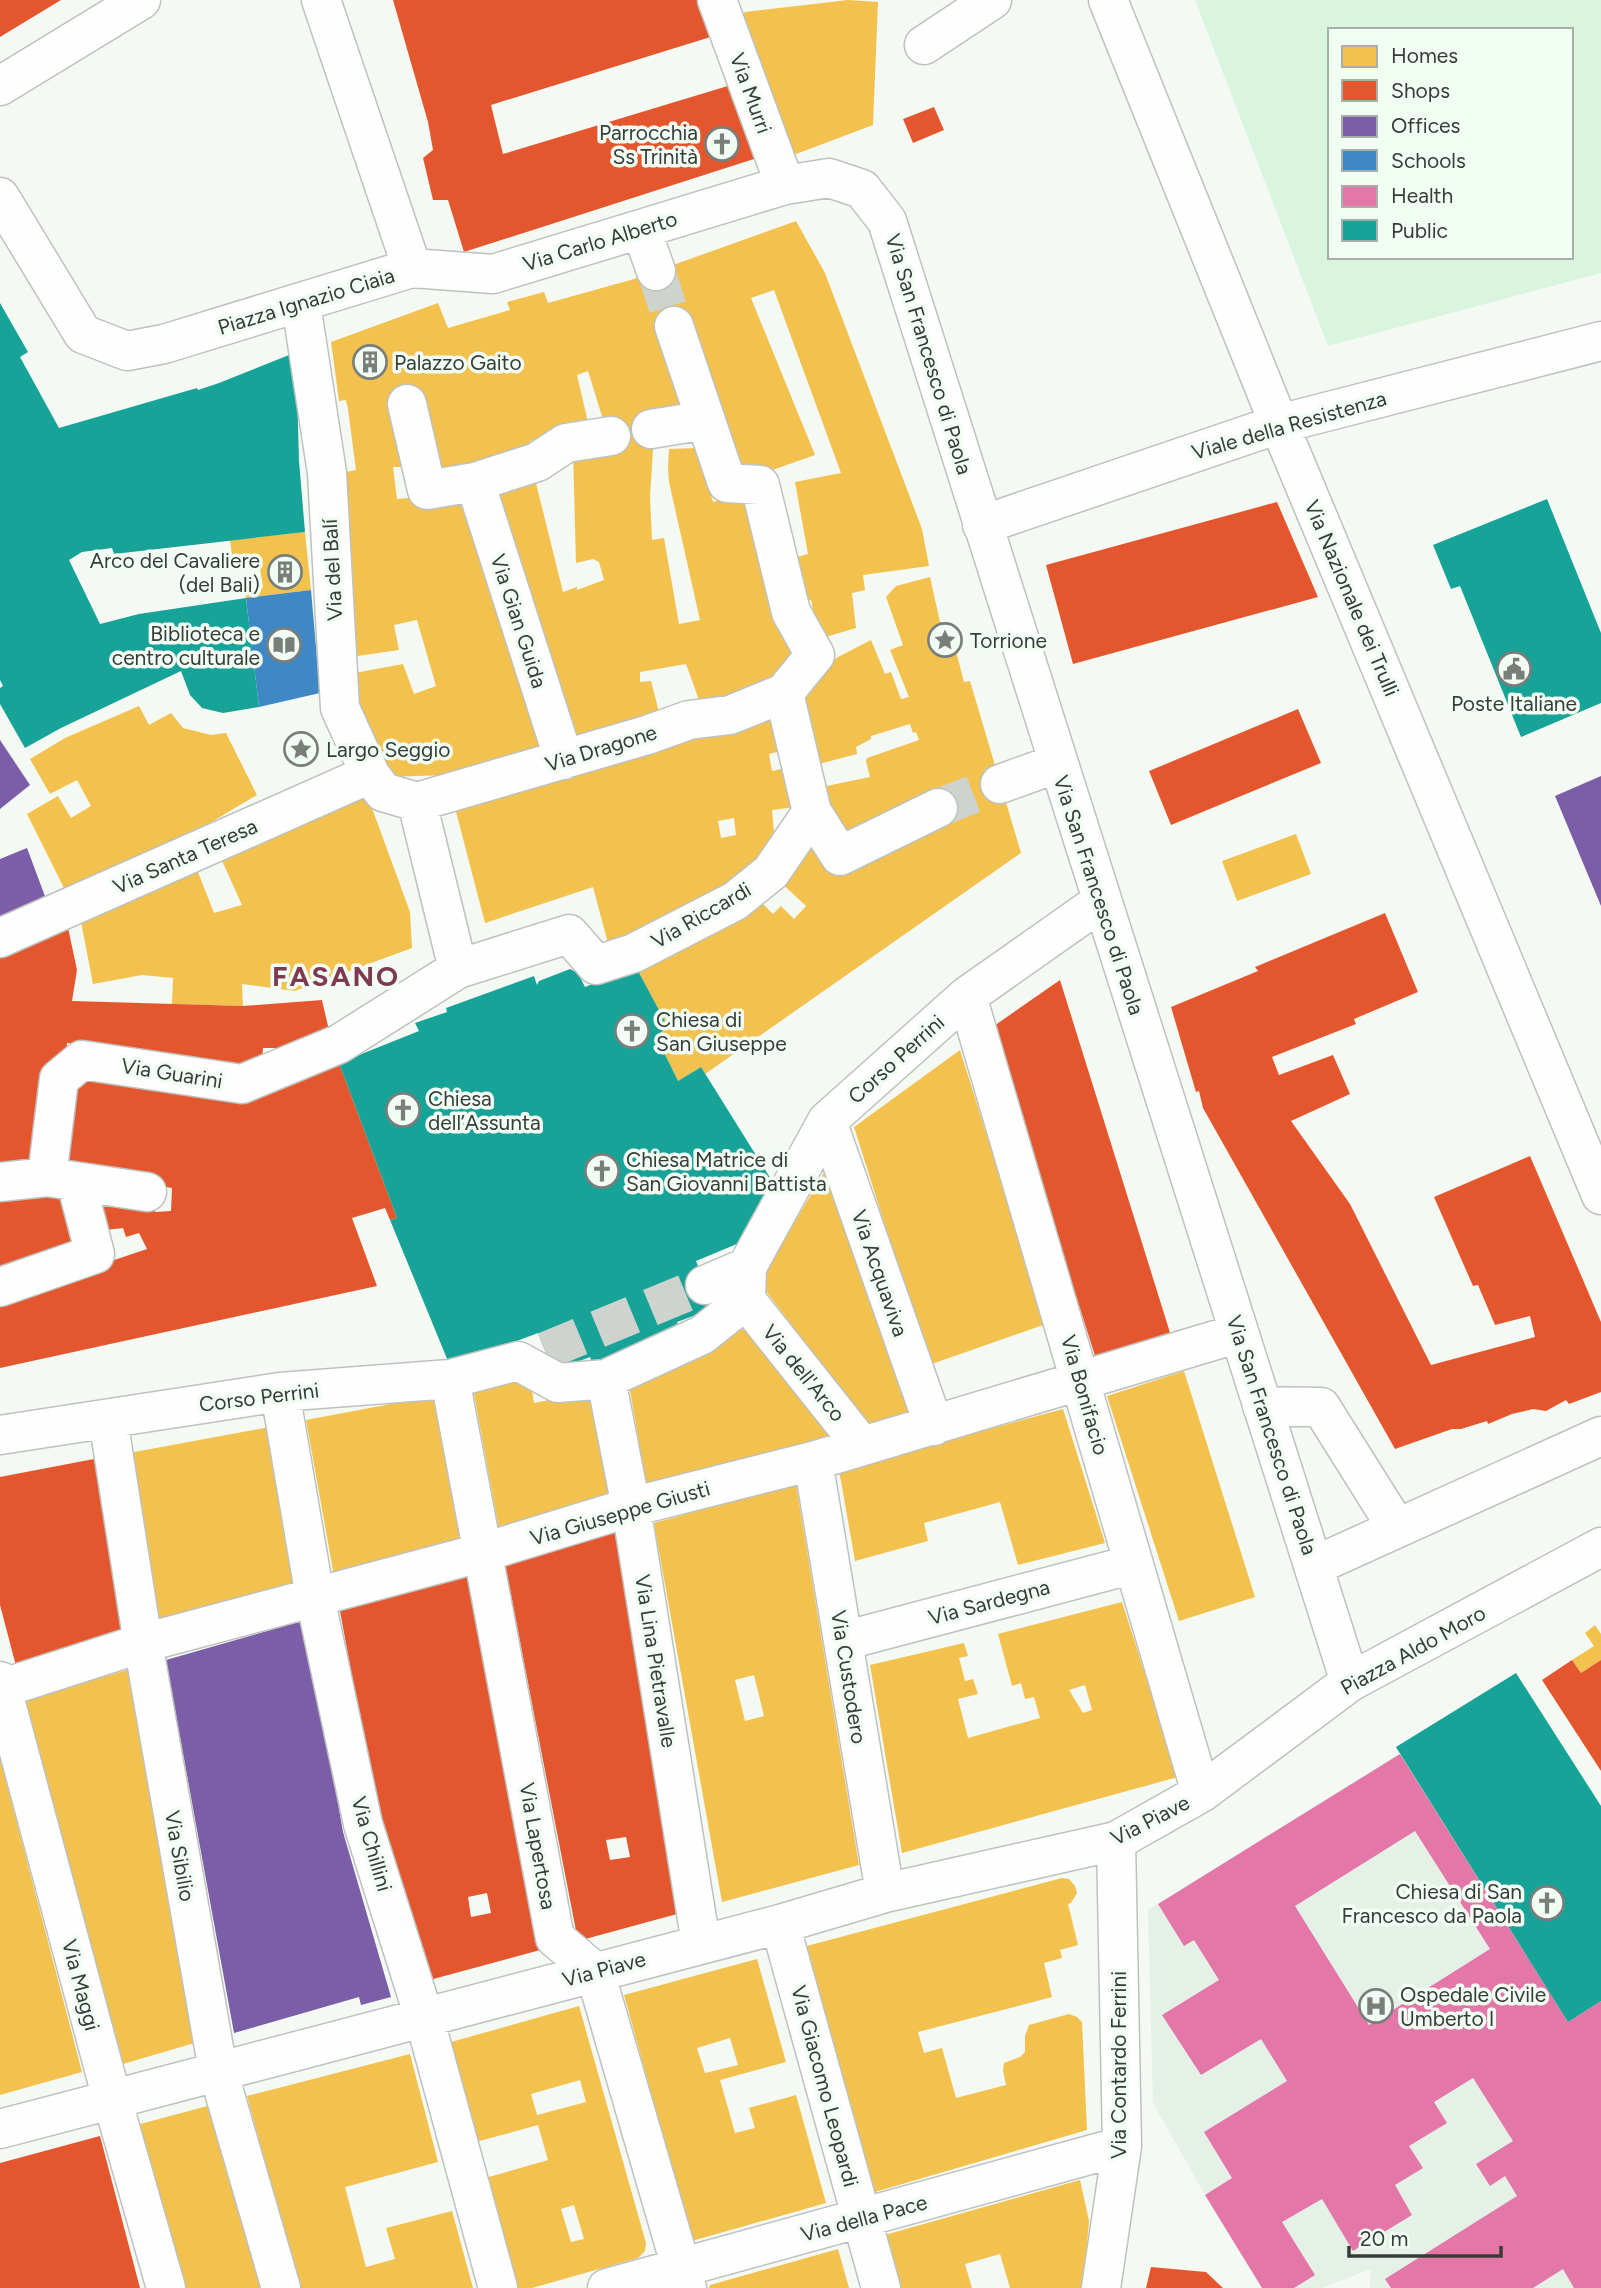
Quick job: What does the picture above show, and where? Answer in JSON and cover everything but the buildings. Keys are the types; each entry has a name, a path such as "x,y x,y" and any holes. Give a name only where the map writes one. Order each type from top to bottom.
{"street":[{"path":"0,86 141,0"},
{"name":"Piazza Ignazio Ciaia","path":"0,197 83,334 127,351 164,344 412,268 321,0"},
{"name":"Via Murri","path":"717,0 785,185"},
{"path":"925,45 992,0"},
{"name":"Via Nazionale dei Trulli","path":"1108,0 1279,424 1601,1195"},
{"name":"Via San Francesco di Paola","path":"785,185 829,178 862,189 887,221 1350,1682"},
{"name":"Via Carlo Alberto","path":"412,268 493,274 785,185"},
{"path":"641,229 656,271"},
{"name":"Via del Balí","path":"301,304 327,473 340,708 370,774 383,792 417,802"},
{"path":"674,326 727,482 760,485 791,612 815,655 784,694 813,812 840,856 938,807"},
{"name":"Viale della Resistenza","path":"982,525 1279,424 1601,341"},
{"path":"407,404 427,490 475,482 537,462 566,443 611,436"},
{"path":"651,429 706,421"},
{"name":"Via Gian Guida","path":"475,482 564,760"},
{"name":"Via Dragone","path":"417,802 647,735 689,720 730,716 784,694"},
{"path":"1000,784 1058,763"},
{"name":"Via Santa Teresa","path":"0,937 370,774"},
{"path":"417,802 458,969"},
{"name":"Via Riccardi","path":"458,969 569,934 596,965 634,953 735,901 771,872 813,812"},
{"name":"Corso Perrini","path":"0,1435 280,1392 450,1379 531,1356 558,1383 606,1379 702,1335 746,1284 827,1121 967,996 1102,901"},
{"name":"Via Guarini","path":"62,1179 59,1079 82,1060 242,1084 339,1044 458,969"},
{"name":"Via Bonifacio","path":"967,996 1201,1793"},
{"name":"Via Acquaviva","path":"827,1121 934,1426"},
{"path":"0,1287 95,1254 62,1179"},
{"path":"0,1182 62,1179 147,1192"},
{"path":"705,1285 746,1284"},
{"name":"Via dell'Arco","path":"746,1284 862,1446"},
{"name":"Via Giuseppe Giusti","path":"1,1686 143,1643 484,1552 631,1507 813,1461 1239,1333"},
{"name":"Via Lapertosa","path":"450,1379 555,1938 595,1972"},
{"name":"Via Lina Pietravalle","path":"606,1379 631,1507 701,1944"},
{"name":"Via Chillini","path":"280,1392 315,1597 363,1824 424,2017 498,2288"},
{"path":"1262,1406 1321,1407 1397,1528"},
{"name":"Via Sibilio","path":"108,1419 143,1643 218,2071 281,2288"},
{"path":"1314,1566 1601,1436"},
{"name":"Via Custodero","path":"813,1461 886,1894"},
{"name":"Piazza Aldo Moro","path":"1201,1793 1350,1682 1601,1546"},
{"name":"Via Sardegna","path":"843,1641 1134,1564"},
{"name":"Via Maggi","path":"1,1686 112,2099 166,2288"},
{"name":"Via Piave","path":"0,2129 886,1894 1116,1841 1201,1793"},
{"name":"Via Contardo Ferrini","path":"1101,2288 1122,2146 1116,1841"},
{"name":"Via Giacomo Leopardi","path":"780,1924 881,2288"},
{"path":"595,1972 684,2278"},
{"name":"Via della Pace","path":"607,2288 684,2278 862,2219 1122,2146"}],"shaded area":[{"name":"Ospedale Civile Umberto I","path":"1516,1673 1601,1806 1601,2288 1370,2288 1371,2269 1322,2288 1262,2288 1153,2103 1148,1910 1399,1754 1396,1747"}],"green space":[{"path":"1195,0 1601,0 1601,273 1328,346"}],"tunnel":[{"path":"656,271 674,326"},
{"path":"938,808 1000,784"},
{"path":"545,1351 705,1285"}],"place":[{"name":"Parrocchia Ss Trinità","path":"722,144"},
{"name":"Palazzo Gaito","path":"370,362"},
{"name":"Arco del Cavaliere (del Bali)","path":"285,572"},
{"name":"Torrione","path":"945,640"},
{"name":"Biblioteca e centro culturale","path":"284,645"},
{"name":"Poste Italiane","path":"1514,669"},
{"name":"Largo Seggio","path":"301,749"},
{"name":"Chiesa di San Giuseppe","path":"632,1031"},
{"name":"Chiesa dell’Assunta","path":"403,1110"},
{"name":"Chiesa Matrice di San Giovanni Battista","path":"602,1171"},
{"name":"Chiesa di San Francesco da Paola","path":"1547,1903"},
{"name":"Ospedale Civile Umberto I","path":"1376,2006"}],"district":[{"name":"FASANO","path":"336,976"}]}
